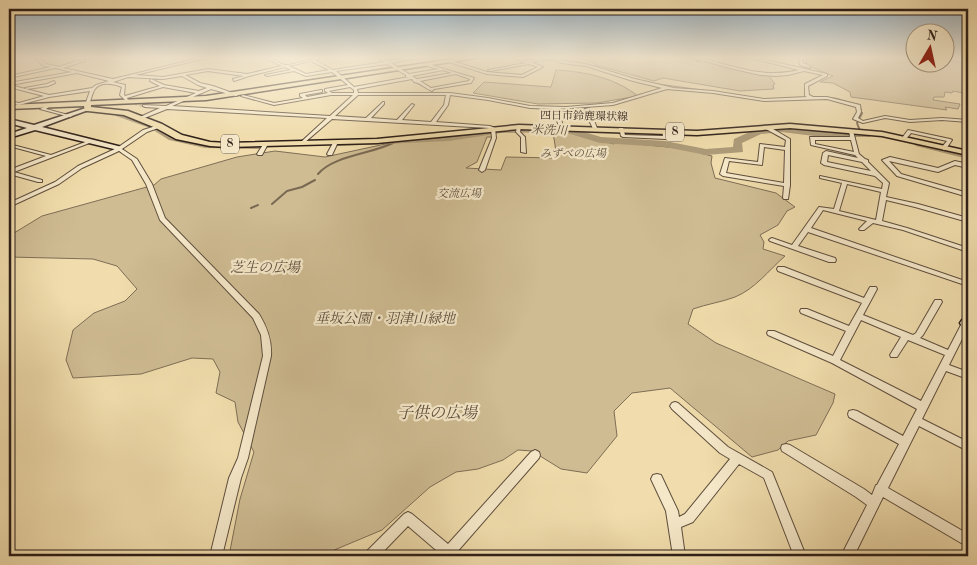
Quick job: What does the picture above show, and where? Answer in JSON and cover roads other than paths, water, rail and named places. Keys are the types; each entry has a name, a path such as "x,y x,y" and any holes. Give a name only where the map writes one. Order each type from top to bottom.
{"main road":[{"name":"四日市鈴鹿環状線","path":"9,107 88,107 181,100 239,95 308,84"},
{"name":"四日市鈴鹿環状線","path":"88,107 125,113 142,118 156,127 179,137 210,144 265,146 304,142 377,143 494,130 561,127 710,132 790,126 904,138 968,153"}],"street":[{"path":"11,84 48,96"},
{"path":"25,89 49,84"},
{"path":"9,102 19,104 48,96 93,89 103,84"},
{"path":"120,84 124,86 126,99 163,86"},
{"path":"160,84 198,93"},
{"path":"201,84 268,103 309,99 331,94 368,96 448,94 488,98 530,107 566,108 613,104 669,88"},
{"path":"349,84 356,94"},
{"path":"309,99 301,95 369,84"},
{"path":"388,84 400,94"},
{"path":"421,84 434,94"},
{"path":"424,86 432,84"},
{"path":"429,89 456,84"},
{"path":"653,84 759,100 827,98 856,105 859,110 856,120 862,122 885,117 910,121 942,119 968,121"},
{"path":"809,84 806,86 810,98"},
{"path":"142,118 212,87"},
{"path":"9,136 70,116 88,107 93,89"},
{"path":"326,90 331,94"},
{"path":"304,142 356,94"},
{"path":"368,119 385,101 388,94"},
{"path":"434,123 446,105 448,94"},
{"path":"270,113 286,101"},
{"path":"399,121 412,105"},
{"path":"48,106 42,109 70,116"},
{"path":"145,106 399,121 409,124 434,123 494,130 482,170"},
{"path":"586,109 595,128"},
{"path":"561,127 557,112 589,114"},
{"path":"9,121 119,149 134,159 149,184 162,219 256,316 263,326 268,344 267,356 243,458 235,478 216,556"},
{"path":"857,154 856,133 862,122"},
{"path":"9,205 57,183 80,167 119,149 156,127"},
{"path":"519,129 523,137 524,152"},
{"path":"769,129 788,139 786,198"},
{"path":"856,133 812,138 813,145 857,154 886,183 884,198 875,221 862,229"},
{"path":"40,182 9,172 90,142"},
{"path":"330,154 335,143"},
{"path":"9,145 51,156"},
{"path":"787,185 723,174 727,159 760,164 762,145 788,149"},
{"path":"260,154 265,146"},
{"path":"866,161 826,153 823,157 824,163 876,174"},
{"path":"968,166 955,163 938,170 890,159 885,160 899,175 968,195"},
{"path":"822,177 884,191"},
{"path":"836,212 845,182"},
{"path":"884,198 968,220"},
{"path":"794,247 821,208 875,221 968,250"},
{"path":"807,229 968,284"},
{"path":"772,240 832,260"},
{"path":"781,269 866,302"},
{"path":"835,361 873,289"},
{"path":"894,355 910,337 919,334 938,302"},
{"path":"804,311 851,330"},
{"path":"859,316 950,354"},
{"path":"847,556 968,320"},
{"path":"771,333 835,361 923,407"},
{"path":"944,366 968,376"},
{"path":"675,406 724,450 768,475 800,556"},
{"path":"853,414 905,442"},
{"path":"916,420 968,447"},
{"path":"786,448 860,492 874,503"},
{"path":"370,556 408,518 450,554 535,456"},
{"path":"675,524 689,518 736,458"},
{"path":"658,479 672,511 679,556"},
{"path":"880,489 968,541"}],"waterway":[{"path":"661,84 739,95"},
{"path":"809,97 835,98 860,105 862,113"},
{"path":"860,131 857,123 862,113"},
{"name":"米洗川","path":"119,114 153,126 169,137 205,145 259,146"},
{"name":"米洗川","path":"339,143 449,138 501,130 565,129 600,140 665,144 706,152 739,150 737,141 750,137 759,131 782,129 822,134 869,134"},
{"path":"318,174 334,163 395,142"},
{"name":"米洗川","path":"919,144 968,156"},
{"path":"272,204 287,191 302,187 315,180"},
{"path":"251,208 258,205"}],"tunnel":[{"path":"128,101 145,106"}],"park label":[{"name":"みずべの広場","path":"573,154"},
{"name":"交流広場","path":"459,194"},
{"name":"芝生の広場","path":"265,268"},
{"name":"垂坂公園・羽津山緑地","path":"385,319"},
{"name":"子供の広場","path":"437,414"}]}
